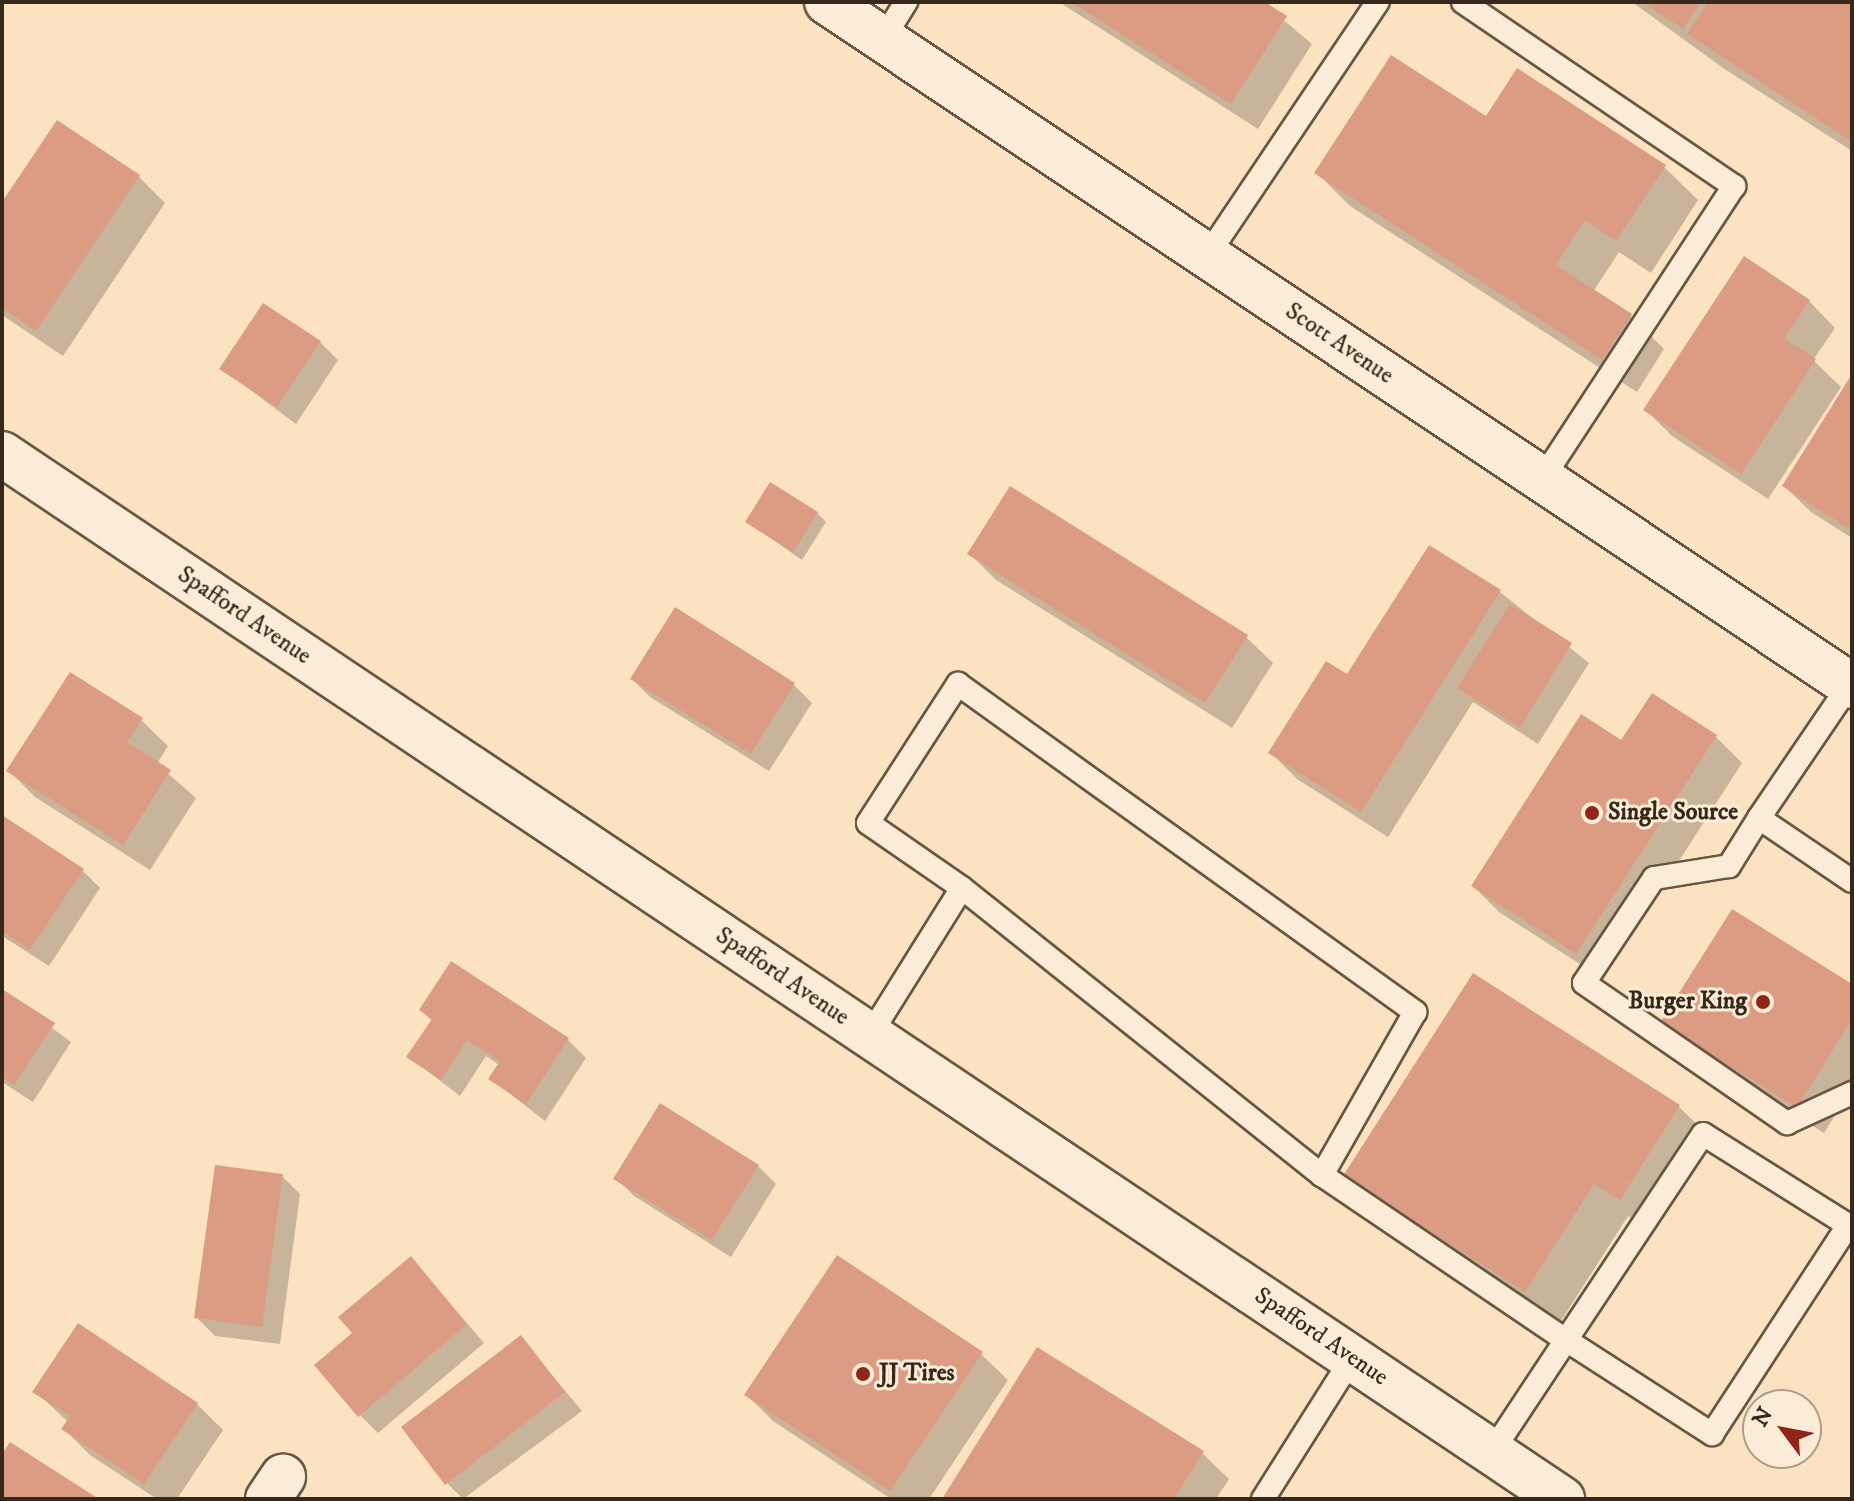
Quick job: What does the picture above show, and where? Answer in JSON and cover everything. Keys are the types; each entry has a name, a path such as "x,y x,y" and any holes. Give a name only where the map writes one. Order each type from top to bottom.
{"street":[{"name":"Scott Avenue","path":"827,2 1851,685"},
{"name":"Spafford Avenue","path":"2,454 1562,1499"}],"lane":[{"path":"883,39 906,2"},
{"path":"1207,256 1378,2"},
{"path":"1463,2 1734,186 1542,479"},
{"path":"1322,1175 1415,1012 958,684 868,823 962,888 1322,1175 1566,1340 1712,1434 1848,1225 1703,1134 1566,1340 1492,1452"},
{"path":"1851,685 1729,866 1654,878 1584,983 1787,1123 1852,1093"},
{"path":"1759,818 1852,881"},
{"path":"870,1035 962,888"},
{"path":"1263,1499 1352,1358"}],"building":[{"path":"1071,2 1265,2 1287,16 1231,104"},
{"path":"1642,2 1701,2 1683,29"},
{"path":"1708,2 1852,2 1852,142 1687,34"},
{"path":"1391,55 1486,116 1517,68 1666,165 1616,241 1585,220 1556,265 1632,314 1602,360 1314,173"},
{"path":"57,120 140,175 36,331 2,308 2,202"},
{"path":"1744,256 1810,300 1784,339 1816,359 1741,474 1643,410"},
{"path":"263,303 321,341 277,407 219,369"},
{"path":"1852,374 1852,521 1848,528 1782,486"},
{"path":"770,482 818,512 793,552 745,522"},
{"path":"1010,486 1248,635 1205,703 967,554"},
{"path":"1429,545 1501,590 1361,812 1268,753 1326,661 1347,674"},
{"path":"1510,604 1572,643 1520,728 1457,688"},
{"path":"675,607 795,683 751,754 630,679"},
{"path":"70,672 143,718 127,742 171,770 123,845 6,771"},
{"name":"Single Source","path":"1652,693 1717,735 1576,954 1471,886 1581,714 1621,740"},
{"path":"2,815 84,869 30,950 2,931"},
{"name":"Burger King","path":"1732,909 1852,984 1852,1019 1797,1108 1660,1023"},
{"path":"451,961 569,1038 526,1104 488,1079 500,1061 467,1040 441,1080 406,1057 432,1019 419,1010"},
{"path":"1473,973 1680,1105 1620,1200 1594,1184 1525,1292 1343,1176"},
{"path":"2,989 55,1023 14,1085 2,1077"},
{"path":"660,1103 759,1165 712,1240 613,1179"},
{"path":"215,1165 283,1174 262,1327 194,1318"},
{"name":"JJ Tires","path":"837,1255 983,1352 890,1491 744,1395"},
{"path":"411,1256 467,1324 358,1417 314,1365 352,1333 338,1317"},
{"path":"78,1323 198,1403 144,1484 61,1429 70,1416 32,1392"},
{"path":"521,1335 565,1392 445,1485 401,1427"},
{"path":"1037,1347 1204,1451 1174,1499 942,1499"},
{"path":"10,1442 99,1499 2,1499 2,1454"}],"place":[{"name":"Single Source","path":"1592,813"},
{"name":"Burger King","path":"1763,1002"},
{"name":"JJ Tires","path":"863,1374"}]}
